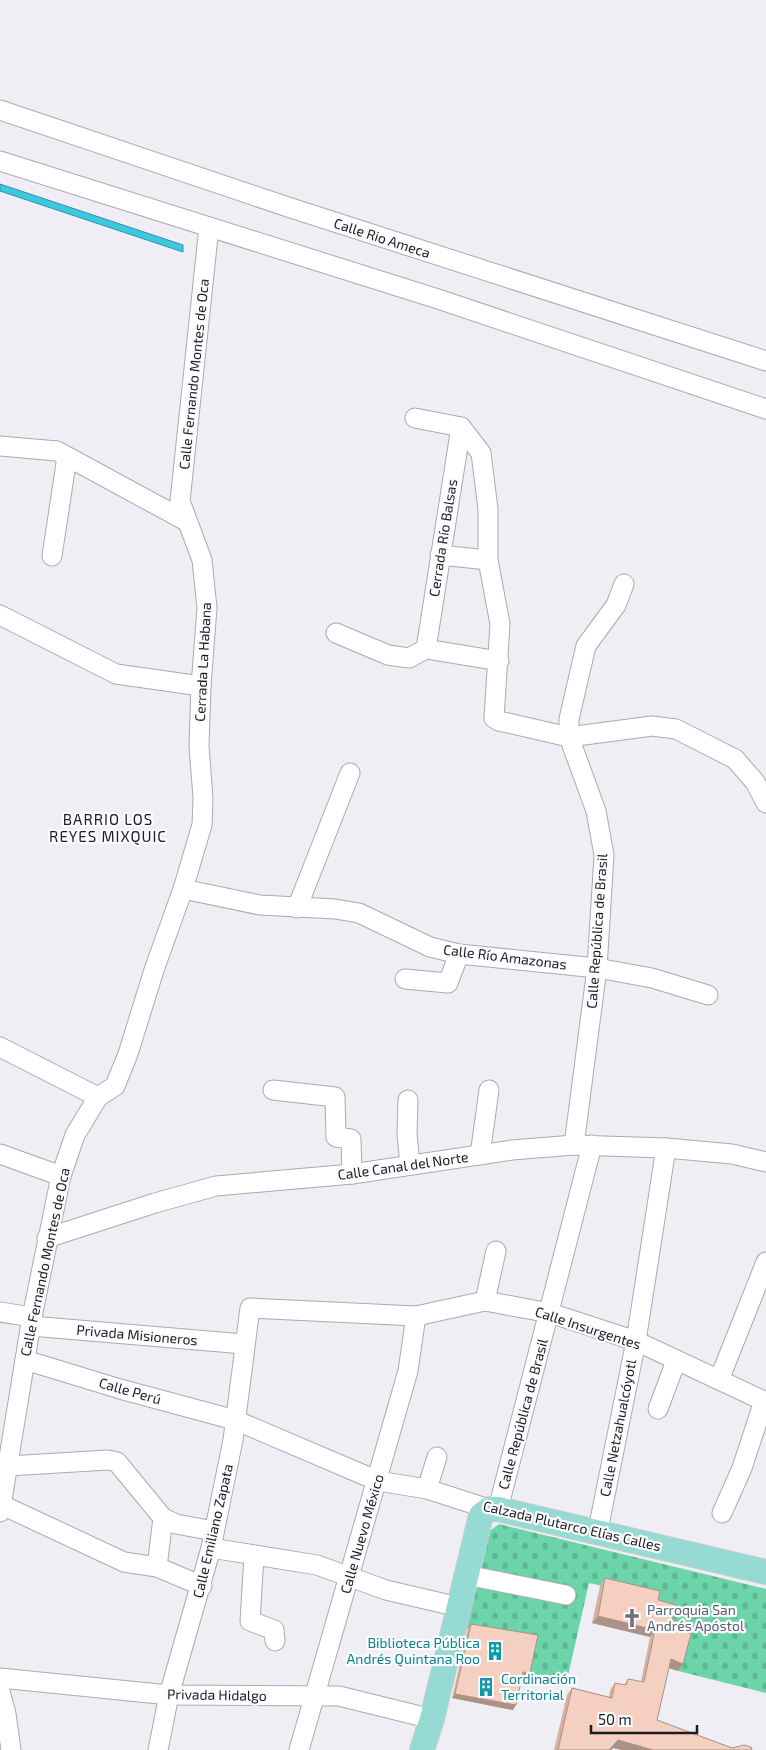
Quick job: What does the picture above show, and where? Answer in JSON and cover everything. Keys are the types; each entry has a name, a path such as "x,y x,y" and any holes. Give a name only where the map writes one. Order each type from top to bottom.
{"main road":[{"name":"Calzada Plutarco Elías Calles","path":"493,1509 598,1530 766,1572"},
{"path":"422,1750 432,1719 481,1515 493,1509"}],"street":[{"name":"Calle Rio Ameca","path":"0,110 288,207 766,361"},
{"path":"0,161 438,299 766,409"},
{"name":"Calle Fernando Montes de Oca","path":"186,521 180,502 209,228"},
{"path":"415,418 460,427 480,453 488,509 488,560 500,624 494,718 499,721 569,737 652,726 676,730 735,759 755,782 766,804"},
{"name":"Cerrada Río Balsas","path":"426,649 460,427"},
{"path":"0,446 46,448 67,457 186,521"},
{"path":"52,556 67,457"},
{"name":"Cerrada La Habana","path":"183,889 202,825 203,798 199,746 207,608 202,560 195,537 186,521"},
{"path":"440,555 488,560"},
{"name":"Calle República de Brasil","path":"574,1146 597,968 604,855 596,811 569,737 569,719 586,646 616,605 624,584"},
{"path":"0,615 116,674 201,686"},
{"path":"336,633 388,655 409,658 426,649 499,661"},
{"path":"297,908 350,773"},
{"name":"Calle Fernando Montes de Oca","path":"1,1507 31,1321 61,1176 75,1135 98,1097 114,1086 128,1054 154,970 183,889"},
{"name":"Calle Río Amazonas","path":"183,889 260,905 297,908 335,908 359,912 430,947 458,954 597,968 652,978 708,995"},
{"path":"405,979 448,983 458,954"},
{"path":"0,1047 98,1097"},
{"path":"273,1090 335,1097 336,1137 351,1139 352,1174"},
{"path":"480,1155 489,1090"},
{"path":"408,1100 407,1134 410,1165"},
{"name":"Calle República de Brasil","path":"493,1509 550,1313 592,1146"},
{"name":"Calle Canal del Norte","path":"47,1238 155,1203 216,1186 352,1174 480,1155 592,1146 666,1148 732,1154 766,1162"},
{"name":"Calle Netzahualcóyotl","path":"598,1530 636,1341 666,1148"},
{"path":"0,1154 61,1176"},
{"path":"485,1301 496,1251"},
{"path":"719,1380 766,1262"},
{"name":"Calle Insurgentes","path":"250,1308 416,1316 485,1301 550,1313 636,1341 765,1401"},
{"name":"Calle Emiliano Zapata","path":"158,1750 170,1695 202,1586 213,1539 235,1420 250,1308"},
{"name":"Privada Misioneros","path":"0,1312 31,1321 244,1344"},
{"name":"Calle Nuevo México","path":"299,1750 378,1481 408,1371 416,1316"},
{"name":"Calle Perú","path":"25,1360 120,1389 235,1420 378,1481"},
{"path":"658,1409 676,1361"},
{"path":"722,1513 742,1468 765,1401"},
{"path":"427,1489 437,1457"},
{"path":"8,1466 108,1460 117,1462 162,1518 176,1524 254,1556 317,1565 350,1575 386,1590 458,1607"},
{"name":"Calzada Plutarco Elías Calles","path":"378,1481 427,1489 493,1509"},
{"path":"1,1507 124,1562 157,1567 202,1586"},
{"path":"157,1567 162,1518"},
{"path":"254,1556 250,1621 274,1630 274,1641"},
{"path":"466,1575 566,1595"},
{"name":"Privada Hidalgo","path":"0,1678 170,1695 339,1696 432,1719"},
{"path":"0,1691 12,1750"}],"green space":[{"path":"499,1524 766,1589 766,1693 678,1671 686,1641 655,1598 589,1583 567,1680 528,1673 535,1640 464,1628 487,1533"}],"water":[{"path":"0,184 183,245 183,252 0,191"}],"building":[{"path":"605,1578 660,1591 658,1600 676,1605 672,1620 685,1623 682,1631 691,1634 683,1664 671,1659 657,1720 732,1748 744,1745 751,1747 752,1750 653,1750 618,1740 609,1750 558,1750 572,1688 612,1698 615,1683 626,1685 628,1679 644,1682 655,1630 598,1616"},
{"path":"471,1624 538,1635 530,1673 523,1672 516,1705 455,1694"}],"place":[{"name":"Parroquia San Andrés Apóstol","path":"632,1618"},
{"name":"Biblioteca Pública Andrés Quintana Roo","path":"495,1651"},
{"name":"Cordinación Territorial","path":"486,1687"}],"district":[{"name":"BARRIO LOS REYES MIXQUIC","path":"108,828"}]}
